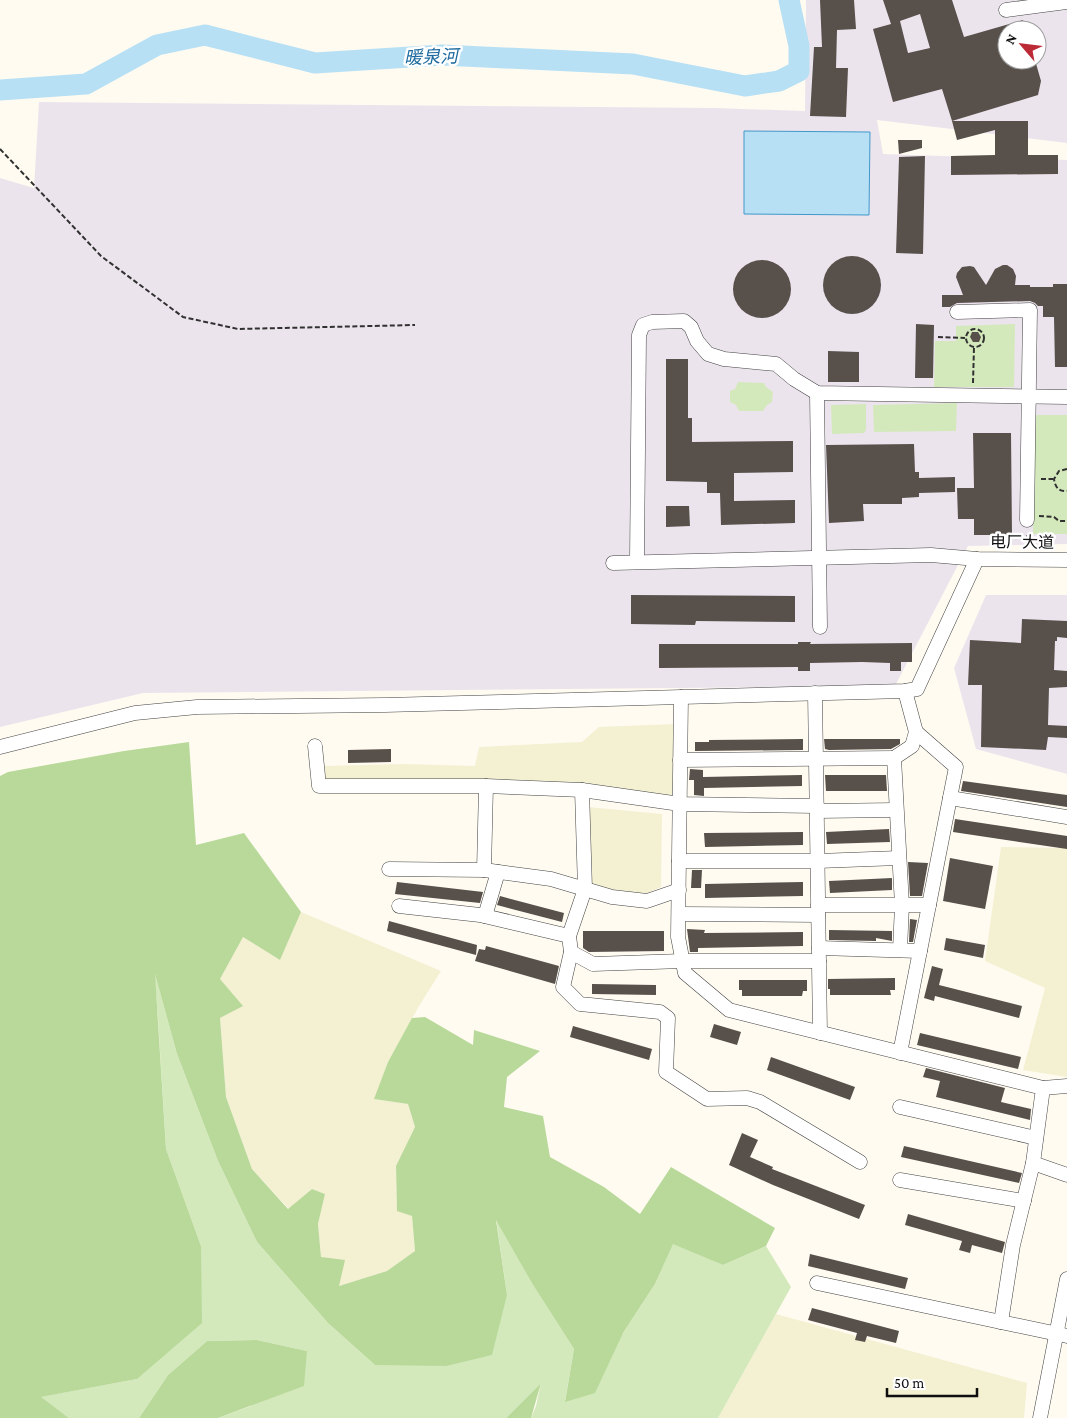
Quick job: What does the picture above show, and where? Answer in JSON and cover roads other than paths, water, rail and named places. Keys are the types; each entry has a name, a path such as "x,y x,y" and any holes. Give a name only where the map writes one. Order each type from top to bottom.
{"street":[{"path":"1006,10 1067,2"},
{"path":"957,312 1030,310 1028,518"},
{"path":"637,562 637,372 639,335 643,325 652,322 684,321 691,327 697,342 708,354 724,359 776,364 794,379 817,393 1067,397"},
{"path":"817,393 820,627"},
{"name":"电厂大道","path":"613,562 931,555 977,559 1067,560"},
{"path":"0,747 135,713 197,707 385,705 905,691 917,689 977,559"},
{"path":"680,760 894,758 912,746 916,732 905,691"},
{"path":"815,693 820,1033"},
{"path":"681,697 678,937 685,973 729,1010 1043,1088 1067,1086"},
{"path":"900,1053 956,767 916,732"},
{"path":"315,746 319,786 486,786 582,790 680,804 896,810"},
{"path":"894,758 902,905 900,950"},
{"path":"485,916 491,871 486,786"},
{"path":"582,790 585,889 569,936 571,952 563,987 580,1004 660,1012 668,1018 666,1072 707,1098 747,1098 760,1102 860,1162"},
{"path":"950,798 1067,817"},
{"path":"679,861 818,861 899,858"},
{"path":"389,869 491,871 551,879 612,897 647,901 679,890"},
{"path":"679,914 929,905"},
{"path":"399,906 485,916 569,936"},
{"path":"571,952 593,964 900,950 920,951"},
{"path":"1001,1322 1013,1245 1032,1163 1043,1088"},
{"path":"900,1107 1036,1138"},
{"path":"1032,1163 1067,1175"},
{"path":"900,1180 1024,1201"},
{"path":"1040,1418 1062,1335 1067,1282"},
{"path":"817,1283 1062,1335"}],"water":[{"path":"744,131 870,132 869,215 744,214"}],"waterway":[{"name":"暖泉河","path":"0,90 86,84 157,45 205,35 315,63 442,55 633,64 745,86 779,81 799,71 799,46 789,0"}]}
